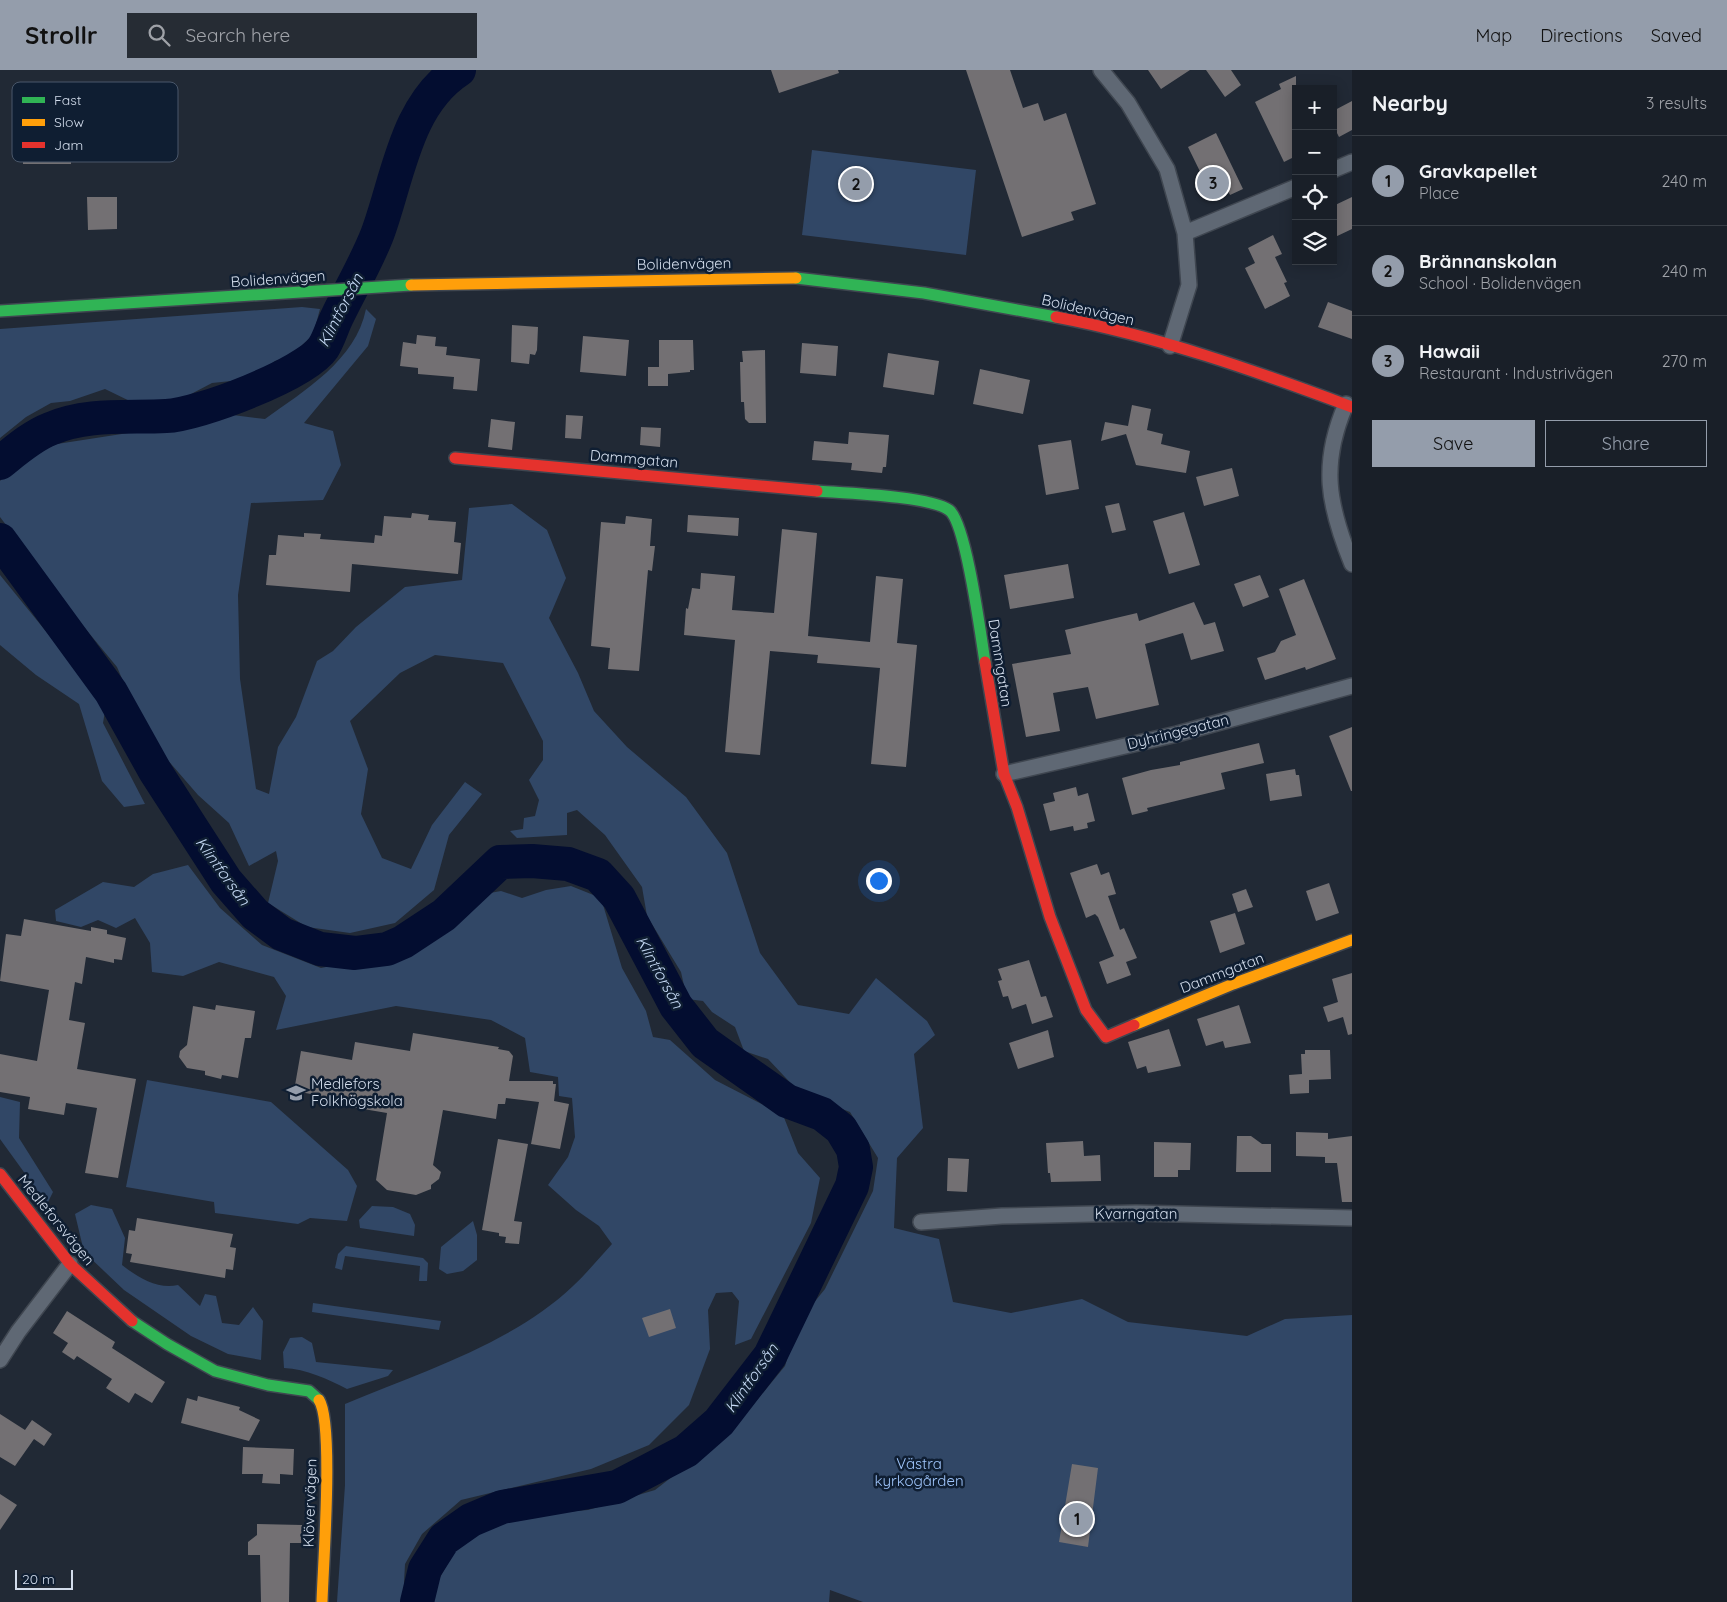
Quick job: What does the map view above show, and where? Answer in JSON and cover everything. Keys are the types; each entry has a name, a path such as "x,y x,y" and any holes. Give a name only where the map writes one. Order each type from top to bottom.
{"street":[{"path":"1101,70 1128,103 1168,169 1185,233 1189,285 1170,346"},
{"path":"1337,168 1352,162"},
{"path":"1185,233 1292,189"},
{"name":"Bolidenvägen","path":"0,311 401,285 788,277 984,302 1091,324 1259,372 1349,405"},
{"path":"1349,405 1337,423 1330,450 1328,482 1338,522 1352,564"},
{"name":"Dammgatan","path":"455,458 899,498 928,503 949,510 955,518 969,567 1004,774 1017,807 1050,917 1086,1010 1106,1037 1233,984 1352,940"},
{"name":"Dyhringegatan","path":"1004,774 1177,734 1352,686"},
{"name":"Medleforsvägen","path":"0,1174 70,1264 130,1320 167,1344 215,1371 268,1385 309,1391 316,1396 323,1406"},
{"name":"Kvarngatan","path":"921,1222 1002,1216 1136,1213 1352,1218"},
{"path":"0,1360 18,1332 70,1264"},
{"name":"Klövervägen","path":"322,1602 327,1437 323,1406"}],"green space":[{"path":"812,150 976,170 966,255 802,235"},
{"path":"302,307 320,309 313,335 289,357 275,361 250,379 212,383 172,404 140,406 105,389 70,401 51,403 26,417 0,438 0,329"},
{"name":"Västra kyrkogården","path":"366,309 376,319 368,346 304,423 333,431 341,465 323,500 251,503 238,595 240,679 256,789 269,794 278,747 296,717 317,661 333,651 356,627 405,587 462,580 469,508 512,504 547,530 566,578 549,618 578,673 594,711 627,747 686,797 727,853 760,953 798,1005 849,1014 876,978 927,1021 935,1035 914,1054 923,1128 897,1158 894,1228 939,1239 953,1302 1011,1313 1082,1299 1128,1322 1247,1336 1285,1319 1352,1315 1352,1602 863,1602 830,1590 829,1602 433,1602 437,1583 461,1539 518,1516 588,1510 655,1490 699,1456 744,1416 785,1366 799,1321 825,1289 873,1191 878,1158 850,1112 800,1093 768,1059 744,1051 735,1027 712,1012 703,1001 687,999 681,972 647,916 642,887 605,835 577,810 567,813 567,835 517,838 510,831 523,829 524,818 535,816 539,800 529,780 543,760 543,741 503,663 435,655 400,673 350,721 368,769 361,814 382,858 411,869 432,825 465,782 482,794 449,835 434,890 395,923 350,933 307,927 268,903 278,861 276,851 249,866 229,823 198,795 159,750 138,716 117,667 79,621 0,517 0,481 19,460 57,444 180,425 225,414 265,419 326,373 340,359 360,327"},
{"path":"0,575 106,705 103,723 145,804 124,807 102,781 79,704 36,675 0,645"},
{"path":"188,865 220,908 262,945 321,968 381,956 390,961 399,961 411,950 445,931 479,895 501,891 522,898 546,890 571,886 601,898 622,968 646,1011 653,1037 670,1040 715,1080 783,1115 798,1153 820,1178 811,1223 751,1339 735,1345 739,1301 732,1292 716,1293 708,1310 710,1349 689,1405 649,1445 591,1469 461,1500 422,1534 405,1564 403,1602 337,1602 345,1485 345,1404 465,1355 522,1324 549,1306 573,1286 612,1244 599,1226 576,1210 548,1185 568,1157 575,1137 572,1098 559,1096 558,1077 530,1072 525,1038 491,1020 396,1006 276,1030 286,996 274,977 219,962 183,976 152,972 150,943 135,918 116,928 98,920 81,927 56,921 55,910 103,882 134,887 153,874"},
{"path":"147,1080 271,1102 348,1170 357,1186 347,1221 310,1218 298,1224 215,1213 214,1202 126,1187"},
{"path":"0,1097 20,1102 19,1138 53,1192 47,1204 0,1139"},
{"path":"91,1205 112,1209 125,1238 122,1265 134,1274 163,1286 178,1285 200,1306 205,1294 216,1296 222,1323 239,1325 253,1307 263,1321 261,1360 228,1354 191,1336 124,1290 84,1252 75,1214"},
{"path":"372,1206 393,1207 410,1214 415,1225 414,1236 360,1228 359,1220"},
{"path":"473,1221 477,1235 477,1260 463,1271 447,1274 439,1269 441,1247"},
{"path":"346,1246 423,1258 428,1263 427,1281 419,1281 420,1266 345,1256 342,1270 335,1268 338,1254"},
{"path":"313,1303 441,1321 439,1330 312,1312"},
{"path":"302,1337 312,1343 316,1362 393,1370 388,1376 347,1389 309,1372 284,1368 283,1352 290,1338"}],"building":[{"path":"771,70 838,70 839,73 779,93"},
{"path":"966,70 1010,70 1023,108 1038,103 1044,121 1066,113 1096,204 1071,212 1074,220 1022,237"},
{"path":"1148,70 1190,70 1161,89"},
{"path":"1206,70 1231,70 1241,85 1225,97"},
{"path":"1296,76 1296,85 1292,85 1292,158 1284,162 1255,102 1281,89 1279,84"},
{"path":"1352,101 1352,130 1339,137 1337,133 1337,109"},
{"path":"1216,133 1243,189 1230,195 1227,189 1212,196 1188,147"},
{"path":"23,162 71,162 71,164 23,164"},
{"path":"87,197 117,197 117,229 88,230"},
{"path":"1352,197 1352,229 1337,236 1337,220 1337,204"},
{"path":"1273,235 1282,254 1275,257 1287,282 1284,283 1290,296 1265,309 1245,268 1255,263 1248,248"},
{"path":"1328,302 1352,311 1352,339 1318,327"},
{"path":"512,325 538,327 537,350 535,355 530,354 529,364 511,362"},
{"path":"417,335 436,337 435,346 447,347 446,355 480,359 477,391 453,389 454,377 418,374 418,368 400,366 403,342 416,344"},
{"path":"583,336 629,340 626,376 580,372"},
{"path":"659,340 693,340 694,370 668,374 668,386 648,386 648,367 659,367"},
{"path":"802,343 838,346 836,376 800,373"},
{"path":"765,350 766,423 749,423 745,419 744,402 741,402 740,362 743,362 742,351"},
{"path":"888,353 939,361 934,395 883,387"},
{"path":"980,369 1030,380 1023,414 973,404"},
{"path":"1132,405 1151,409 1147,430 1163,434 1161,444 1190,451 1186,473 1136,465 1126,434 1101,441 1105,422 1128,426"},
{"path":"566,415 583,416 581,439 565,438"},
{"path":"491,419 515,422 512,450 488,447"},
{"path":"641,427 661,428 660,447 640,445"},
{"path":"849,432 889,435 886,467 883,467 882,473 851,470 852,463 812,460 814,441 848,444"},
{"path":"1071,440 1079,489 1046,495 1038,445"},
{"path":"1232,468 1239,496 1204,506 1196,477"},
{"path":"1119,503 1126,530 1112,533 1105,506"},
{"path":"1184,512 1200,565 1169,574 1153,521"},
{"path":"412,513 429,515 428,520 456,522 454,542 461,543 458,574 352,564 350,592 266,585 269,555 276,555 278,535 304,537 304,533 321,534 320,539 374,543 375,535 382,536 384,516 411,518"},
{"path":"688,515 739,518 738,536 687,532"},
{"path":"626,516 652,519 650,546 655,546 652,571 648,570 639,671 608,669 610,648 591,646 601,522 625,524"},
{"path":"782,529 817,533 808,636 870,642 876,576 903,579 897,643 917,645 906,767 871,764 880,668 817,663 818,655 770,651 760,755 725,752 735,640 684,635 686,608 688,609 692,588 700,589 701,573 735,576 732,610 774,613"},
{"path":"1068,564 1074,598 1010,609 1004,575"},
{"path":"1260,575 1269,597 1243,607 1234,584"},
{"path":"1304,579 1336,659 1306,670 1305,667 1265,680 1257,658 1275,652 1281,641 1296,635 1279,589"},
{"path":"1194,602 1204,625 1215,622 1224,651 1191,660 1183,633 1145,644 1159,705 1096,719 1088,687 1053,693 1060,731 1026,737 1012,664 1071,654 1065,630 1137,613 1139,621"},
{"path":"1352,727 1352,791 1351,791 1329,736"},
{"path":"1259,743 1264,763 1221,773 1225,789 1147,808 1148,811 1132,815 1122,778 1180,765 1180,762"},
{"path":"1295,769 1296,775 1299,775 1302,796 1270,801 1266,774"},
{"path":"1076,787 1078,796 1088,793 1095,821 1087,823 1088,828 1074,831 1073,826 1050,831 1043,804 1055,801 1053,793"},
{"path":"1097,864 1101,875 1109,872 1116,894 1108,896 1120,930 1124,928 1137,958 1126,962 1131,975 1107,984 1099,962 1114,956 1098,917 1095,914 1086,918 1070,873"},
{"path":"1329,883 1339,913 1316,921 1306,891"},
{"path":"1246,889 1253,907 1238,912 1232,894"},
{"path":"1235,913 1245,944 1220,953 1210,921"},
{"path":"24,919 91,931 91,927 107,930 107,934 126,938 122,960 114,959 114,963 86,957 82,984 75,982 69,1020 85,1023 77,1069 136,1079 118,1178 85,1173 97,1108 66,1103 64,1115 28,1109 30,1097 0,1092 0,1054 37,1061 49,990 0,981 6,934 21,936"},
{"path":"1029,960 1041,997 1046,996 1053,1017 1032,1024 1026,1004 1012,1009 1008,996 1003,997 998,981 1002,980 998,969"},
{"path":"1352,973 1352,1034 1348,1035 1343,1017 1328,1022 1323,1007 1338,1002 1332,979"},
{"path":"216,1005 255,1011 251,1038 245,1038 238,1078 222,1075 221,1079 205,1075 205,1071 187,1068 179,1057 180,1051 187,1045 193,1006 215,1010"},
{"path":"1239,1005 1251,1043 1225,1048 1223,1041 1206,1046 1197,1019"},
{"path":"1169,1029 1181,1066 1148,1073 1146,1066 1137,1069 1128,1042"},
{"path":"1048,1030 1054,1057 1018,1069 1009,1043"},
{"path":"413,1033 499,1047 498,1049 509,1051 513,1056 509,1081 553,1081 553,1084 556,1084 554,1101 569,1104 560,1149 531,1144 539,1102 506,1098 505,1104 498,1104 496,1119 443,1110 433,1165 441,1172 439,1179 431,1185 431,1189 416,1195 387,1190 376,1180 387,1113 310,1100 311,1094 294,1091 301,1051 352,1060 355,1042 410,1051"},
{"path":"1305,1050 1330,1050 1331,1079 1309,1080 1309,1093 1290,1094 1289,1075 1302,1074 1301,1054 1305,1054"},
{"path":"1296,1132 1328,1133 1328,1139 1352,1136 1352,1202 1342,1202 1337,1163 1325,1163 1325,1157 1296,1156"},
{"path":"1237,1136 1251,1136 1262,1144 1271,1144 1271,1172 1236,1172"},
{"path":"498,1139 528,1144 514,1221 522,1222 519,1244 505,1243 506,1237 499,1236 499,1233 482,1230"},
{"path":"1083,1141 1084,1156 1100,1155 1101,1181 1051,1182 1050,1173 1048,1173 1046,1143"},
{"path":"1154,1142 1191,1143 1190,1170 1178,1170 1178,1177 1154,1177"},
{"path":"948,1158 969,1159 967,1192 947,1191"},
{"path":"137,1218 233,1234 230,1247 236,1248 233,1270 226,1269 225,1278 130,1262 132,1254 126,1253 129,1230 135,1231"},
{"path":"670,1309 676,1328 649,1337 642,1318"},
{"path":"67,1311 115,1342 112,1348 165,1382 152,1403 135,1393 129,1403 106,1388 112,1379 77,1356 74,1360 62,1352 68,1343 53,1333"},
{"path":"198,1396 240,1407 239,1410 260,1420 249,1441 181,1423 187,1398 197,1401"},
{"path":"0,1414 25,1430 32,1420 52,1434 44,1446 34,1439 15,1466 0,1457"},
{"path":"243,1447 294,1449 293,1475 280,1474 280,1484 262,1483 263,1474 242,1474"},
{"path":"1072,1464 1098,1468 1088,1547 1059,1542"},
{"path":"0,1494 17,1505 0,1530"},
{"path":"257,1524 302,1525 301,1543 290,1543 289,1602 261,1602 260,1555 248,1555 248,1542 257,1535"}],"waterway":[{"name":"Klintforsån","path":"0,463 37,436 64,424 93,418 166,416 202,409 274,381 312,358 323,348 373,245 398,167 415,123 426,103 441,85 459,70"},
{"name":"Klintforsån","path":"0,540 111,692 155,771 226,881 255,914 282,934 320,949 355,953 387,949 403,942 444,915 500,862 532,861 568,864 598,875 619,898 676,1006 705,1043 787,1101 822,1114 841,1129 853,1149 856,1167 852,1186 770,1356 719,1422 686,1451 617,1487 502,1507 471,1520 444,1539 425,1569 417,1602"}],"traffic: fast":[{"path":"796,278 924,293 1056,317"},
{"path":"0,311 411,285"},
{"path":"817,491 906,498 939,505 949,510 955,519 967,557 985,662"},
{"path":"132,1321 167,1344 215,1371 268,1385 309,1391 319,1400"}],"traffic: slow":[{"path":"411,285 796,278"},
{"path":"1134,1025 1233,984 1352,940"},
{"path":"319,1400 326,1436 327,1465 322,1602"}],"traffic: jam":[{"path":"1056,317 1169,344 1279,380 1352,407"},
{"path":"455,458 817,491"},
{"path":"985,662 1004,774 1017,807 1050,917 1086,1010 1106,1037 1134,1025"},
{"path":"0,1174 70,1264 132,1321"}],"place":[{"name":"Hawaii","path":"1213,183"},
{"name":"Brännanskolan","path":"856,184"},
{"name":"Medlefors Folkhögskola","path":"296,1093"},
{"name":"Gravkapellet","path":"1077,1519"}]}
